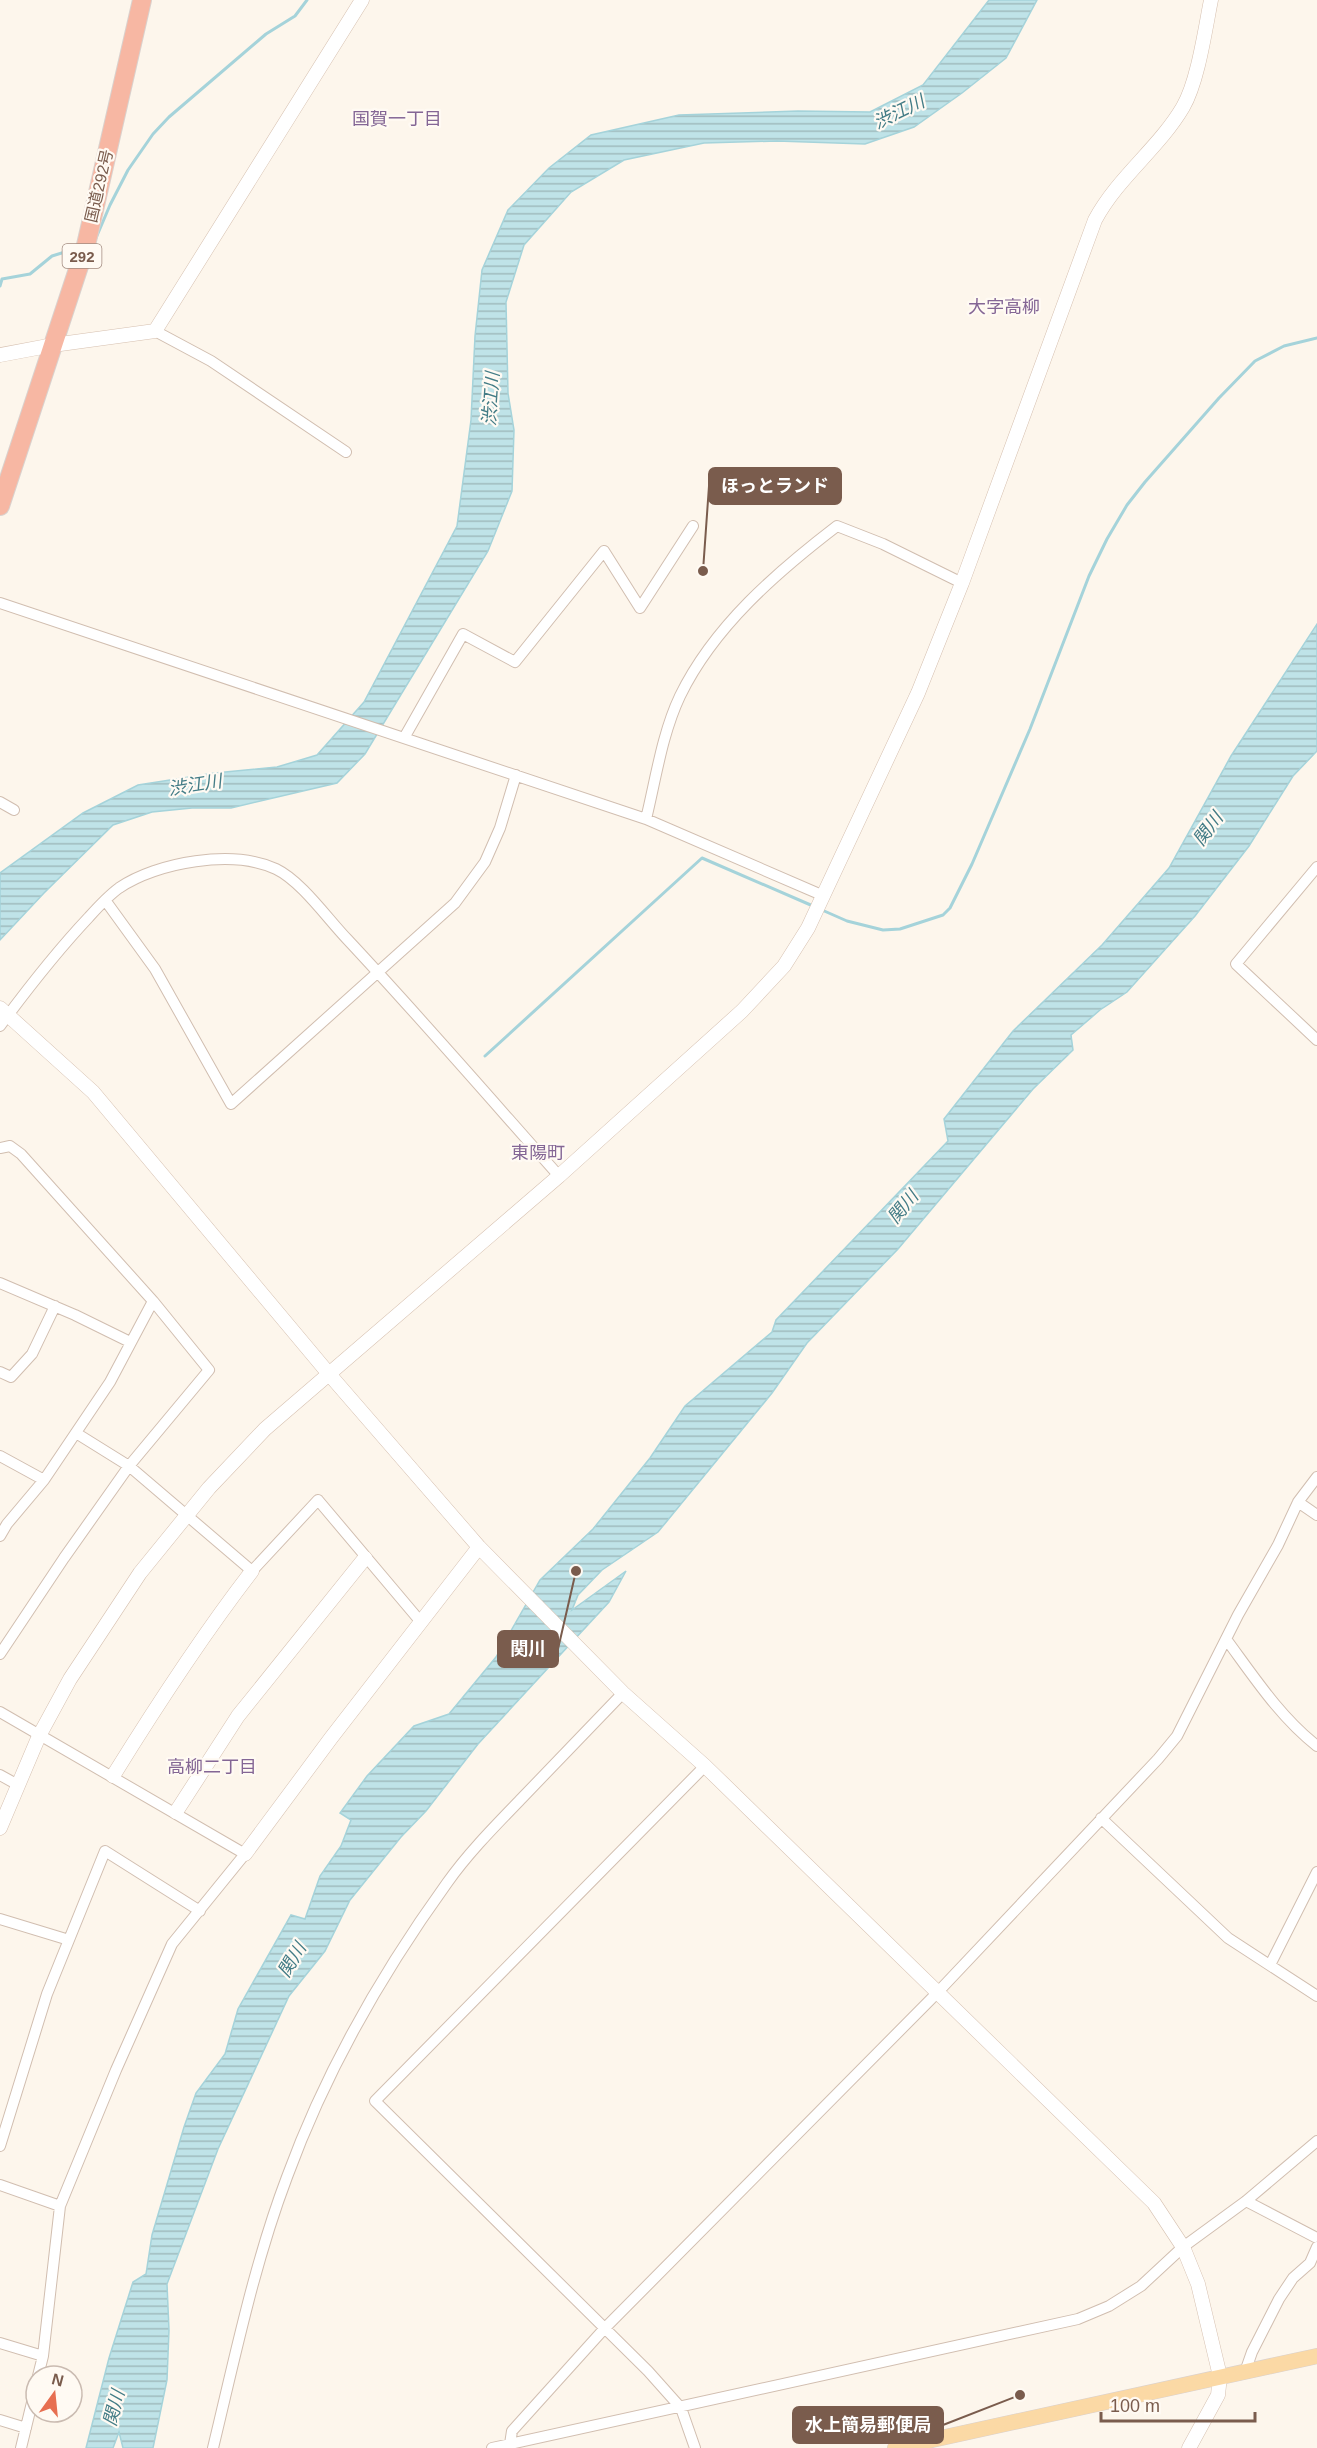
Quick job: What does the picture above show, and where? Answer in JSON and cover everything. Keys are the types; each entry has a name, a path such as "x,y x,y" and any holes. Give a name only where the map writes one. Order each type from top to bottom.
{"highway":[{"name":"国道292号","path":"0,506 86,245 142,0"}],"main road":[{"path":"895,2448 950,2442 1220,2376 1317,2356"}],"street":[{"path":"155,332 362,0"},
{"path":"0,1828 39,1736 70,1679 140,1573 186,1515 265,1429 559,1176 741,1011 784,966 808,928 824,896 918,693 962,583 1095,220 1123,178 1184,106 1193,79 1211,0"},
{"path":"0,356 53,345 155,332 211,361 345,452"},
{"path":"404,738 463,634 515,662 604,551 640,608 693,526"},
{"path":"646,819 668,728 680,696 702,661 727,626 766,585 837,526 883,544 962,583"},
{"path":"0,603 646,819 824,896"},
{"path":"105,900 155,969 231,1104 455,903 485,862 500,828 516,775"},
{"path":"0,802 14,810"},
{"path":"0,1026 4,1011 117,889 136,878 202,861 243,859 266,865 279,870 298,886 379,973 559,1176"},
{"path":"1317,867 1236,964 1317,1040"},
{"path":"4,1011 93,1092 329,1374 482,1551 623,1693 705,1766 1154,2203 1183,2247 1198,2284 1220,2376 1218,2394 1189,2448"},
{"path":"0,1148 10,1146 21,1154 153,1301 209,1370 129,1466 0,1654"},
{"path":"0,1283 130,1342"},
{"path":"0,1536 7,1524 44,1480 110,1382 153,1301"},
{"path":"0,1372 11,1377 32,1354 55,1306"},
{"path":"76,1433 129,1466 252,1570"},
{"path":"0,1456 44,1480"},
{"path":"510,2444 512,2431 604,2329 937,1993 1177,1736 1278,1545 1298,1502 1317,1477"},
{"path":"113,1776 207,1629 252,1570 318,1500 420,1621"},
{"path":"1298,1502 1317,1515"},
{"path":"41,2364 60,2206 116,2070 172,1944 245,1854 420,1621 482,1551"},
{"path":"176,1812 238,1716 365,1558"},
{"path":"0,1629 11,1636"},
{"path":"1226,1640 1275,1705 1303,1735 1317,1746"},
{"path":"213,2448 267,2235 286,2178 306,2127 363,2016 399,1954 447,1882 477,1845 623,1693"},
{"path":"0,1712 245,1854"},
{"path":"695,2448 681,2408 648,2371 375,2101 705,1766"},
{"path":"0,1774 18,1785"},
{"path":"1101,1818 1228,1938 1317,1996"},
{"path":"0,2146 47,1994 105,1851 200,1911"},
{"path":"1270,1965 1317,1872"},
{"path":"0,1919 69,1940"},
{"path":"492,2448 1078,2319 1109,2306 1141,2286 1183,2247 1246,2201 1317,2141"},
{"path":"0,2185 60,2206"},
{"path":"1245,2372 1252,2352 1279,2299 1293,2278 1310,2263 1317,2239 1246,2201"},
{"path":"0,2343 43,2356"},
{"path":"0,2420 26,2428"},
{"path":"21,2448 27,2424"}],"water":[{"name":"渋江川","path":"989,0 1037,0 1006,58 914,127 865,144 777,141 704,143 624,160 571,192 524,245 506,302 508,393 514,430 512,491 488,551 365,754 337,783 231,808 192,808 152,812 113,825 0,940 0,873 83,813 138,785 215,773 277,767 317,755 364,702 457,526 471,420 475,336 482,270 508,210 549,168 591,135 679,115 798,111 870,112 923,85"},
{"path":"1317,624 1317,751 1293,776 1249,846 1195,916 1127,992 1100,1010 1071,1035 1073,1050 1033,1089 898,1249 807,1343 772,1393 658,1532 602,1570 578,1595 572,1610 626,1571 609,1602 478,1744 426,1811 401,1837 350,1900 325,1951 289,1996 218,2149 167,2284 169,2330 167,2380 153,2448 123,2448 119,2432 113,2448 86,2448 109,2358 133,2282 146,2274 152,2235 196,2093 225,2054 238,2009 291,1915 305,1919 320,1876 341,1846 351,1820 340,1813 367,1776 414,1726 449,1714 496,1657 540,1580 593,1529 650,1458 685,1406 772,1332 776,1320 948,1141 944,1119 1013,1031 1102,945 1169,868 1231,756"}],"waterway":[{"path":"96,238 128,170 153,134 169,117 266,34 295,16 307,0"},
{"path":"0,286 2,279 30,274 52,256 78,248"},
{"path":"822,910 847,921 883,930 900,929 943,915 950,908 972,864 1030,729 1089,576 1127,505 1219,398 1255,361 1284,346 1317,338"},
{"path":"485,1056 702,858 813,906"}],"place":[{"name":"ほっとランド","path":"703,571"},
{"name":"関川","path":"576,1571"},
{"name":"水上簡易郵便局","path":"1020,2395"}],"district":[{"name":"国賀一丁目","path":"397,119"},
{"name":"大字高柳","path":"1004,307"},
{"name":"東陽町","path":"538,1153"},
{"name":"高柳二丁目","path":"212,1767"}]}
